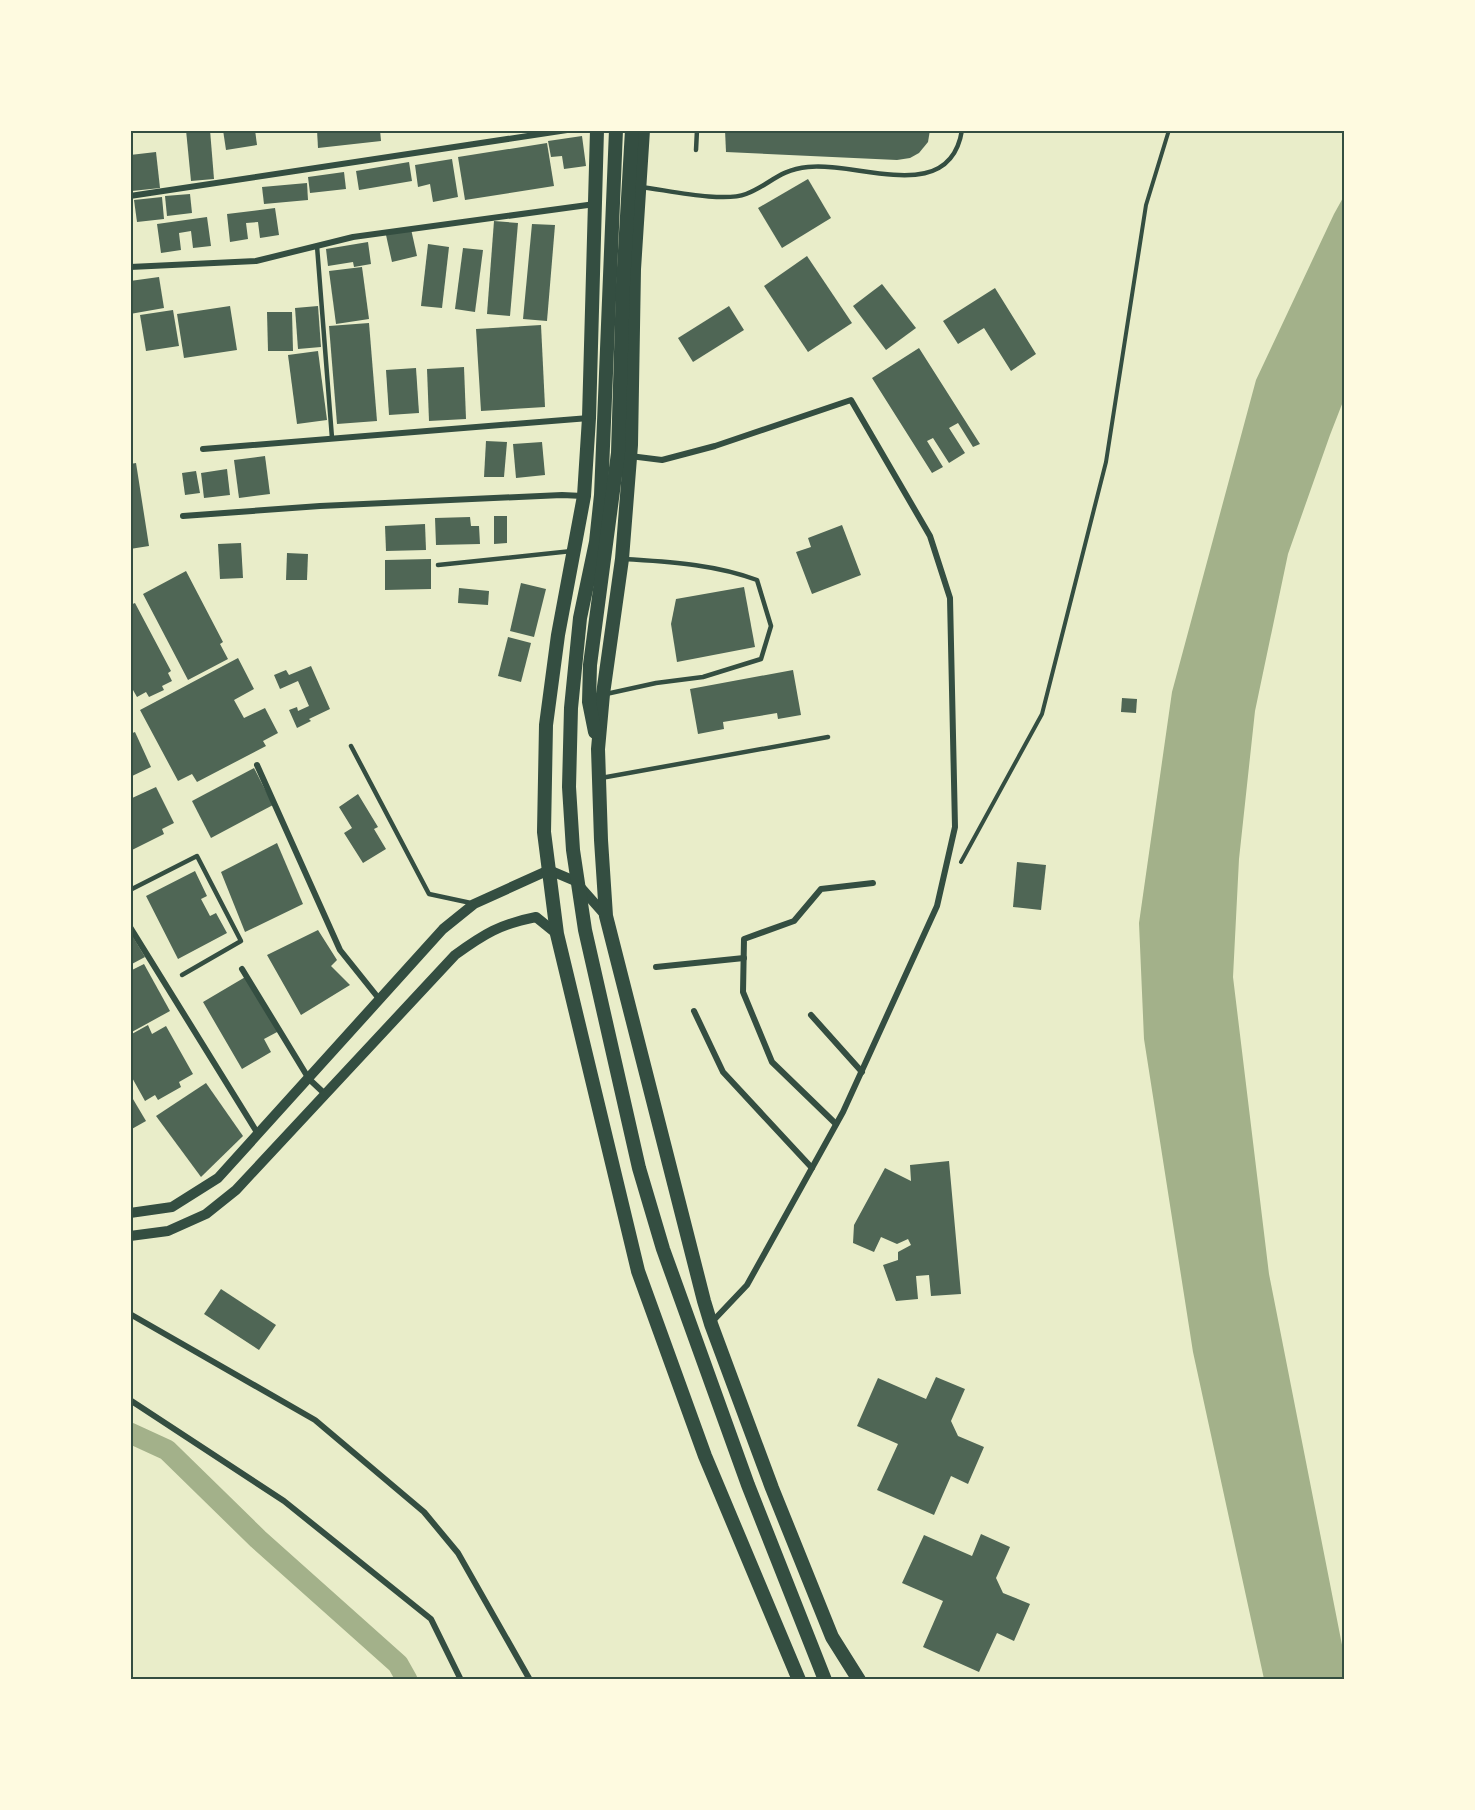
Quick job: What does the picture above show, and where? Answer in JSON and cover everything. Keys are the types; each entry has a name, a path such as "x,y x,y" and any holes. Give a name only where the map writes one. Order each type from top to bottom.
{"main road":[{"path":"597,130 589,418 584,496 558,635 546,725 544,832 557,934 638,1270 705,1456 799,1680"},
{"path":"616,130 601,495 596,542 580,618 571,708 569,787 573,850 585,930 622,1095 639,1168 663,1249 748,1485 825,1680"},
{"path":"598,749 589,702 590,666 618,453 623,285 632,130"},
{"path":"643,130 634,269 630,456 622,559 603,694 598,749 606,916 711,1324 772,1488 849,1680"},
{"path":"832,1637 859,1680"}],"street":[{"path":"130,196 567,130"},
{"path":"130,267 256,261 352,237 595,204"},
{"path":"630,456 662,460 715,446 851,400 930,536 950,598 955,827 937,906 837,1124 747,1285 711,1324"},
{"path":"203,448 589,418"},
{"path":"183,516 332,506 562,495 584,496"},
{"path":"257,765 340,950 380,1000"},
{"path":"130,1213 172,1207 218,1178 443,929 474,904 549,870 575,881 593,898 606,916"},
{"path":"837,1124 772,1062 743,992 744,939 794,921 821,889 873,883"},
{"path":"130,1236 168,1231 206,1214 236,1190 455,955 487,932 513,921 536,917 557,934"},
{"path":"130,927 258,1134"},
{"path":"656,967 744,958"},
{"path":"242,969 309,1079 325,1094"},
{"path":"694,1011 723,1072 812,1168"},
{"path":"811,1015 862,1071"},
{"path":"130,1314 315,1420 424,1512 458,1553 530,1680"},
{"path":"130,1400 284,1501 431,1619 461,1680"}],"lane":[{"path":"696,150 697,130"},
{"path":"639,187 728,198 744,195 784,172 812,166 909,176 928,173 943,167 953,157 960,144 962,130"},
{"path":"317,246 332,438"},
{"path":"438,565 575,550"},
{"path":"603,694 656,683 704,677 761,659 771,626 757,580 735,572 696,564 622,559"},
{"path":"598,779 828,737"},
{"path":"351,747 429,894 474,904"},
{"path":"130,890 197,856 241,941 182,975"}],"path":[{"path":"959,866 1042,714 1106,462 1146,205 1169,130"}],"shaded area":[{"path":"1344,196 1344,399 1288,554 1255,711 1239,859 1233,977 1269,1274 1344,1655 1344,1679 1264,1679 1193,1352 1144,1039 1139,923 1172,692 1256,380"}],"building":[{"path":"186,130 210,130 214,179 191,181"},
{"path":"223,130 255,130 257,145 226,150"},
{"path":"317,130 380,130 381,141 318,148"},
{"path":"725,130 930,130 928,142 919,153 910,158 897,160 726,152"},
{"path":"582,136 586,166 564,169 562,156 551,157 548,141"},
{"path":"547,143 554,186 465,200 458,157"},
{"path":"156,152 160,188 132,191 130,155"},
{"path":"452,159 458,197 433,202 430,184 418,187 415,165"},
{"path":"409,162 412,181 359,190 356,171"},
{"path":"344,172 346,189 310,193 308,177"},
{"path":"808,179 831,218 782,248 758,208"},
{"path":"307,183 308,200 264,204 262,187"},
{"path":"190,194 192,213 167,216 165,196"},
{"path":"162,197 164,219 137,222 134,200"},
{"path":"275,208 279,235 260,238 258,222 246,223 248,239 230,242 227,214"},
{"path":"207,217 211,246 193,248 191,231 179,233 181,250 161,253 157,224"},
{"path":"494,221 518,223 510,316 487,314"},
{"path":"532,224 555,225 547,321 523,319"},
{"path":"411,229 417,256 392,262 386,235"},
{"path":"368,242 371,264 354,267 353,262 328,266 326,249"},
{"path":"428,244 449,247 442,308 421,306"},
{"path":"463,248 483,250 475,312 455,309"},
{"path":"807,256 852,323 808,352 764,286"},
{"path":"362,267 369,319 336,324 329,271"},
{"path":"159,277 164,308 130,314 130,281"},
{"path":"882,284 916,328 886,350 853,306"},
{"path":"995,288 1036,354 1011,371 984,328 958,344 943,321"},
{"path":"230,306 237,350 184,358 177,314"},
{"path":"318,306 321,347 298,349 295,308"},
{"path":"729,306 744,330 693,362 678,338"},
{"path":"173,310 179,346 146,351 140,315"},
{"path":"267,312 292,312 293,351 268,351"},
{"path":"369,323 377,421 337,424 329,326"},
{"path":"541,325 545,407 481,411 476,329"},
{"path":"919,348 980,444 973,447 958,423 949,428 965,453 949,463 933,438 927,441 943,467 932,473 872,378"},
{"path":"318,351 327,420 297,424 288,355"},
{"path":"464,367 466,419 429,421 427,369"},
{"path":"416,368 419,413 389,415 386,370"},
{"path":"486,441 507,442 504,477 484,477"},
{"path":"542,442 545,475 516,478 513,444"},
{"path":"265,456 270,494 239,498 234,460"},
{"path":"136,463 149,546 130,549 130,464"},
{"path":"227,469 230,495 204,498 201,473"},
{"path":"196,471 200,493 185,495 182,473"},
{"path":"494,516 507,516 507,543 494,544"},
{"path":"470,517 471,526 479,526 480,544 436,545 435,518"},
{"path":"425,524 426,550 386,551 385,526"},
{"path":"842,525 861,575 812,594 796,552 811,547 808,538"},
{"path":"241,543 243,578 220,579 218,544"},
{"path":"287,553 308,554 307,580 286,580"},
{"path":"431,559 431,589 385,590 385,560"},
{"path":"186,571 223,642 220,644 228,659 188,680 143,594"},
{"path":"521,583 546,589 534,637 510,631"},
{"path":"744,587 755,647 677,662 671,624 676,599"},
{"path":"459,588 489,591 488,605 458,603"},
{"path":"135,603 171,671 168,673 172,681 162,686 164,690 149,697 146,692 137,697 133,690 130,692 130,605"},
{"path":"508,637 531,643 521,682 498,676"},
{"path":"238,658 254,689 234,700 244,718 265,708 278,733 263,741 266,746 197,782 192,774 178,781 140,710"},
{"path":"311,666 330,709 309,719 311,721 297,728 289,710 297,707 298,711 309,706 298,681 280,689 274,675 286,670 289,675"},
{"path":"793,670 801,715 778,719 777,713 723,722 724,729 698,734 690,689"},
{"path":"1122,698 1137,699 1136,713 1121,712"},
{"path":"135,732 151,767 130,777 130,734"},
{"path":"254,768 273,805 211,838 192,801"},
{"path":"156,787 174,823 162,829 164,834 130,851 130,799"},
{"path":"358,794 378,827 374,829 386,849 363,863 344,833 352,828 339,807"},
{"path":"277,843 303,904 245,932 221,872"},
{"path":"1017,862 1046,865 1041,910 1013,907"},
{"path":"195,871 207,896 201,899 210,916 216,913 227,933 178,959 146,896"},
{"path":"318,930 337,960 331,966 350,985 301,1015 267,955"},
{"path":"130,932 145,957 130,965"},
{"path":"144,964 170,1011 130,1033 130,971"},
{"path":"247,976 279,1031 264,1039 271,1052 242,1069 203,1002"},
{"path":"148,1025 152,1034 166,1026 193,1074 179,1082 181,1087 158,1100 155,1095 145,1101 130,1074 130,1035"},
{"path":"206,1083 243,1136 201,1177 156,1116"},
{"path":"130,1094 146,1121 130,1130"},
{"path":"949,1161 961,1294 931,1296 929,1275 916,1276 918,1299 896,1301 883,1265 898,1260 898,1252 911,1245 908,1239 897,1244 881,1237 874,1252 853,1243 854,1225 885,1168 911,1181 910,1165"},
{"path":"221,1289 276,1325 259,1350 204,1314"},
{"path":"936,1377 965,1389 951,1421 958,1436 984,1447 968,1484 951,1476 934,1515 877,1490 898,1444 857,1426 878,1378 926,1399"},
{"path":"981,1534 1010,1547 996,1578 1003,1593 1030,1604 1014,1641 997,1633 979,1672 923,1647 943,1601 902,1583 924,1535 972,1556"}],"waterway":[{"path":"130,1433 167,1450 258,1539 398,1664 407,1680"}]}
